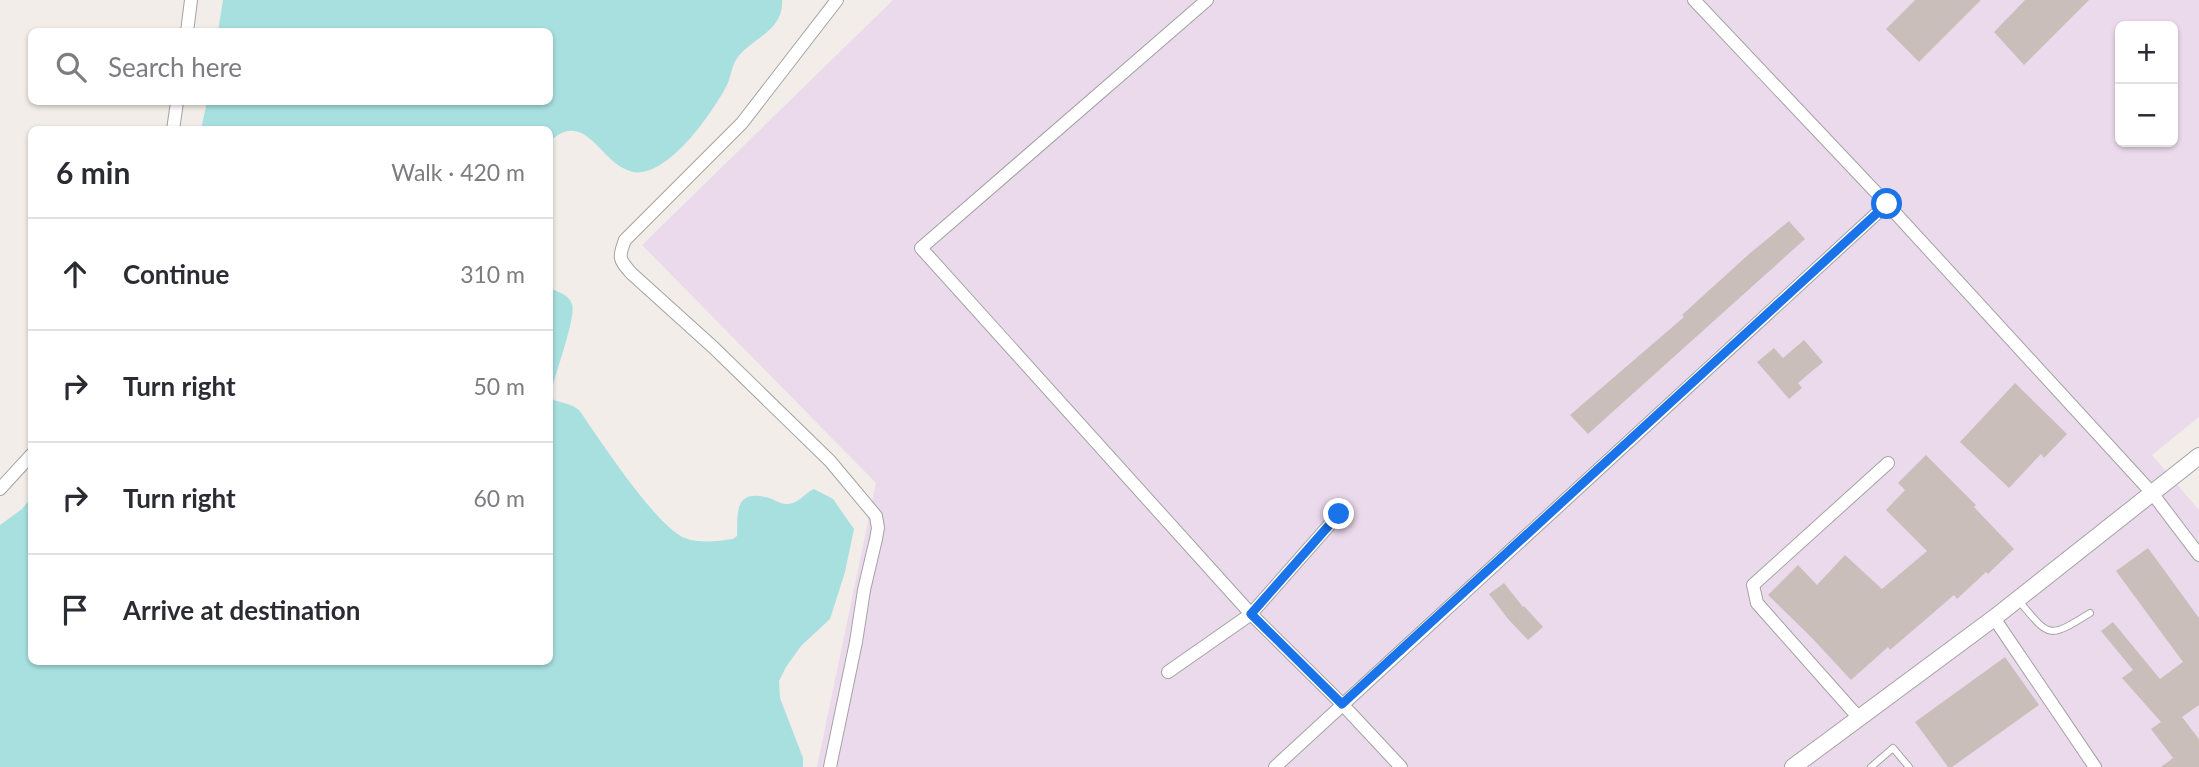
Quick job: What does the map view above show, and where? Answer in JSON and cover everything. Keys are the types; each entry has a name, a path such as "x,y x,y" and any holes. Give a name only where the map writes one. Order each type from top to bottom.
{"street":[{"path":"188,28 191,0"},
{"path":"830,767 856,642 863,590 878,528 876,516 830,461 689,324 631,273 621,261 620,254 625,240 742,123 837,0"},
{"path":"1207,0 921,248 1251,614 1401,767"},
{"path":"1694,0 1887,204 2151,493 2199,555"},
{"path":"174,126 177,105"},
{"path":"1275,767 1887,204"},
{"path":"1793,767 1994,618 2199,456"},
{"path":"0,489 28,458"},
{"path":"1859,718 1756,603 1753,585 1888,463"},
{"path":"1168,672 1251,614 1339,514"},
{"path":"1994,618 2095,767"}],"lane":[{"path":"2018,599 2043,629 2050,631 2057,631 2090,613"},
{"path":"1871,767 1894,748 1909,767"}],"shaded area":[{"path":"893,0 2199,0 2199,417 2152,455 2199,510 2199,767 817,767 876,483 642,245"}],"water":[{"path":"223,0 782,0 778,20 736,60 720,97 688,141 660,165 647,171 633,172 611,160 584,134 574,131 563,133 553,139 553,126 202,126 206,105 553,105 553,28 218,28"},
{"path":"553,290 568,298 572,304 568,334 553,386"},
{"path":"553,399 579,410 644,500 673,531 685,538 703,541 733,539 737,536 739,506 747,497 765,497 790,504 814,489 833,499 854,529 845,572 830,619 801,646 779,681 780,698 803,758 803,767 0,767 0,525 28,502 28,665 553,665"}],"building":[{"path":"1915,0 1981,0 1919,62 1886,29"},
{"path":"2025,0 2089,0 2024,65 1994,32"},
{"path":"1789,221 1805,239 1588,434 1570,415 1684,317 1682,315"},
{"path":"1804,340 1823,362 1798,383 1802,388 1789,399 1757,362 1774,348 1783,358"},
{"path":"2015,383 2067,434 2044,458 2041,454 2009,488 1960,442"},
{"path":"1926,455 1976,505 1974,507 2014,549 1957,599 1954,595 1851,680 1768,595 1798,565 1817,585 1845,555 1882,589 1927,551 1886,510 1905,490 1898,483"},
{"path":"2148,548 2199,618 2199,705 2182,717 2199,739 2199,767 2161,767 2173,758 2151,729 2161,722 2122,678 2133,670 2101,631 2113,622 2160,679 2183,662 2116,571"},
{"path":"1504,583 1543,627 1528,640 1489,594"},
{"path":"2005,657 2039,705 1952,767 1948,767 1915,722"}],"route":[{"path":"1339,514 1251,614 1342,704 1887,204"}]}
